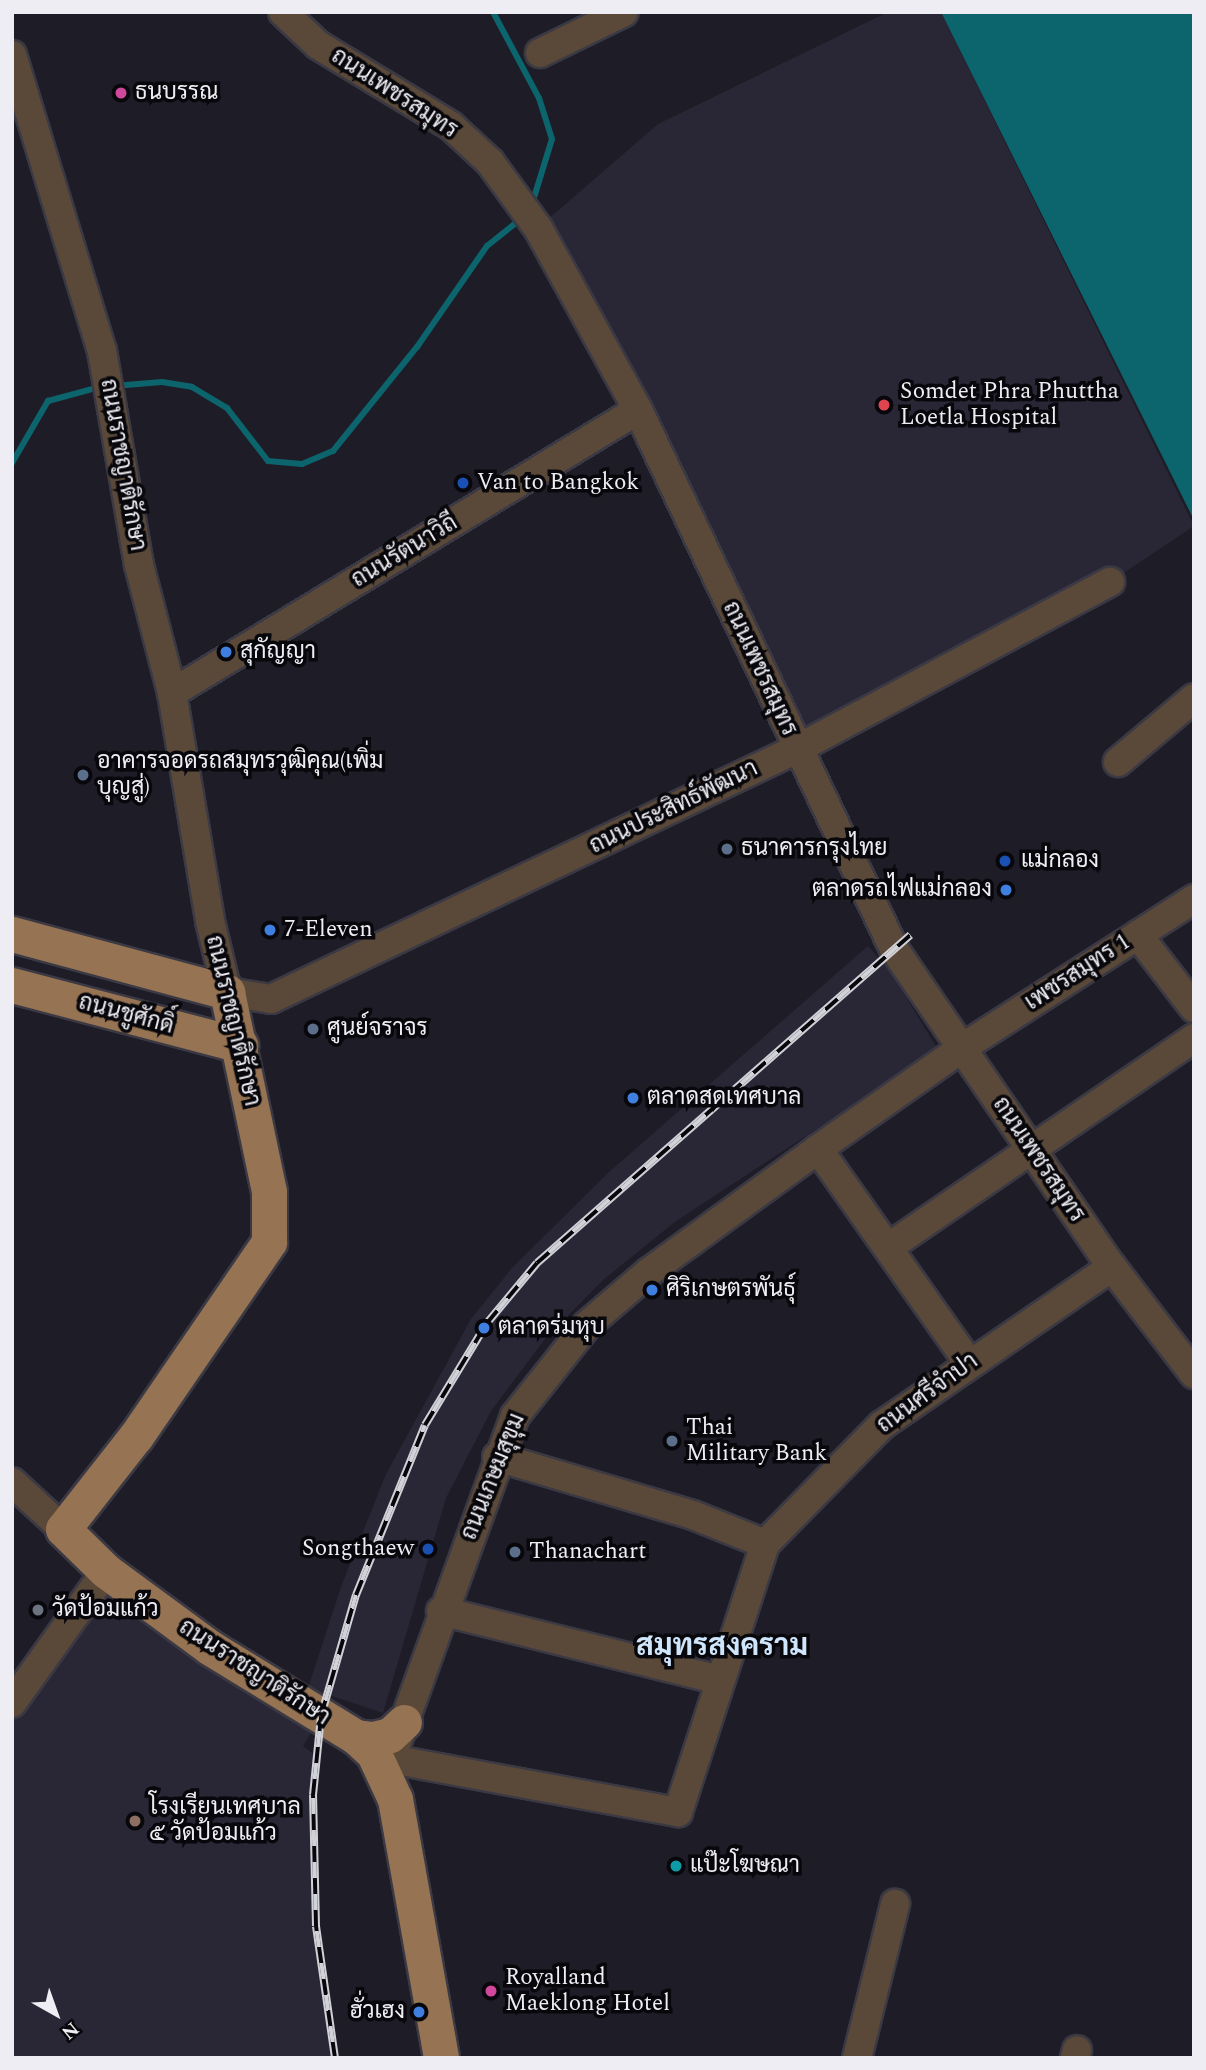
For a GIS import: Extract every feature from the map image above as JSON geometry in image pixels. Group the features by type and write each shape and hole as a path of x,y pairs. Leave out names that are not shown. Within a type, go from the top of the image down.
{"main road":[{"path":"12,934 227,992"},
{"name":"ถนนชูศักดิ์","path":"16,986 240,1045"},
{"name":"ถนนราชญาติรักษา","path":"227,992 269,1192 269,1242 144,1425 63,1529 106,1571 209,1647 356,1737 389,1769"},
{"path":"356,1737 390,1735 404,1722"},
{"path":"389,1769 441,2058"}],"street":[{"name":"ถนนเพชรสมุทร","path":"283,12 318,45 451,126 489,162 538,228 638,410 894,949 1112,1267 1194,1374"},
{"path":"540,53 624,12"},
{"name":"ถนนราชญาติรักษา","path":"12,55 102,351 139,565 172,693 210,921 227,992"},
{"name":"ถนนรัตนาวิถี","path":"172,693 638,410"},
{"name":"ถนนประสิทธ์พัฒนา","path":"227,992 271,999 797,749 1110,582"},
{"path":"1118,762 1194,698"},
{"name":"เพชรสมุทร 1","path":"962,1048 1194,899"},
{"path":"1138,935 1194,1008"},
{"path":"888,1247 1031,1152 1194,1038"},
{"name":"ถนนเกษมสุขุม","path":"389,1769 441,1611 515,1416 587,1325 649,1272 962,1048"},
{"path":"818,1149 969,1363"},
{"name":"ถนนศรีจำปา","path":"389,1769 678,1812 765,1544 882,1425 1112,1267"},
{"path":"498,1457 669,1507 765,1544"},
{"path":"12,1482 63,1529"},
{"path":"12,1703 106,1571"},
{"path":"441,1611 720,1680"},
{"path":"857,2058 895,1904"}],"shaded area":[{"name":"Somdet Phra Phuttha Loetla Hospital","path":"888,12 941,12 1194,526 1110,582 797,749 538,228 658,124"},
{"path":"868,946 891,972 938,1050 676,1221 603,1280 545,1339 491,1411 446,1498 383,1713 308,1688 341,1587 386,1474 471,1319 512,1268 608,1173"},
{"name":"โรงเรียนเทศบาล ๕ วัดป้อมแก้ว","path":"106,1571 321,1716 303,1746 317,1757 316,1926 335,2058 12,2058 12,1703"}],"water":[{"path":"941,12 1194,12 1194,520"}],"waterway":[{"path":"493,12 539,98 552,139 532,204"},
{"path":"114,386 162,382 192,387 227,408 268,461 302,464 333,451 417,347 487,246 522,218"},
{"path":"12,463 48,401 100,387"}],"railway":[{"path":"335,2058 316,1926 313,1795 321,1716 356,1595 425,1425 487,1323 537,1263 911,935"}],"place":[{"name":"ธนบรรณ","path":"121,93"},
{"name":"Somdet Phra Phuttha Loetla Hospital","path":"884,405"},
{"name":"Van to Bangkok","path":"463,483"},
{"name":"สุกัญญา","path":"226,652"},
{"name":"อาคารจอดรถสมุทรวุฒิคุณ(เพิ่ม บุญสู่)","path":"83,775"},
{"name":"ธนาคารกรุงไทย","path":"727,849"},
{"name":"แม่กลอง","path":"1005,861"},
{"name":"ตลาดรถไฟแม่กลอง","path":"1006,890"},
{"name":"7-Eleven","path":"270,930"},
{"name":"ศูนย์จราจร","path":"313,1029"},
{"name":"ตลาดสดเทศบาล","path":"633,1098"},
{"name":"ศิริเกษตรพันธุ์","path":"652,1290"},
{"name":"ตลาดร่มหุบ","path":"484,1328"},
{"name":"Thai Military Bank","path":"672,1441"},
{"name":"Songthaew","path":"428,1549"},
{"name":"Thanachart","path":"515,1552"},
{"name":"วัดป้อมแก้ว","path":"38,1610"},
{"name":"โรงเรียนเทศบาล ๕ วัดป้อมแก้ว","path":"135,1821"},
{"name":"แป๊ะโฆษณา","path":"676,1866"},
{"name":"Royalland Maeklong Hotel","path":"491,1991"},
{"name":"ฮั่วเฮง","path":"419,2012"}],"district":[{"name":"สมุทรสงคราม","path":"722,1646"}]}
